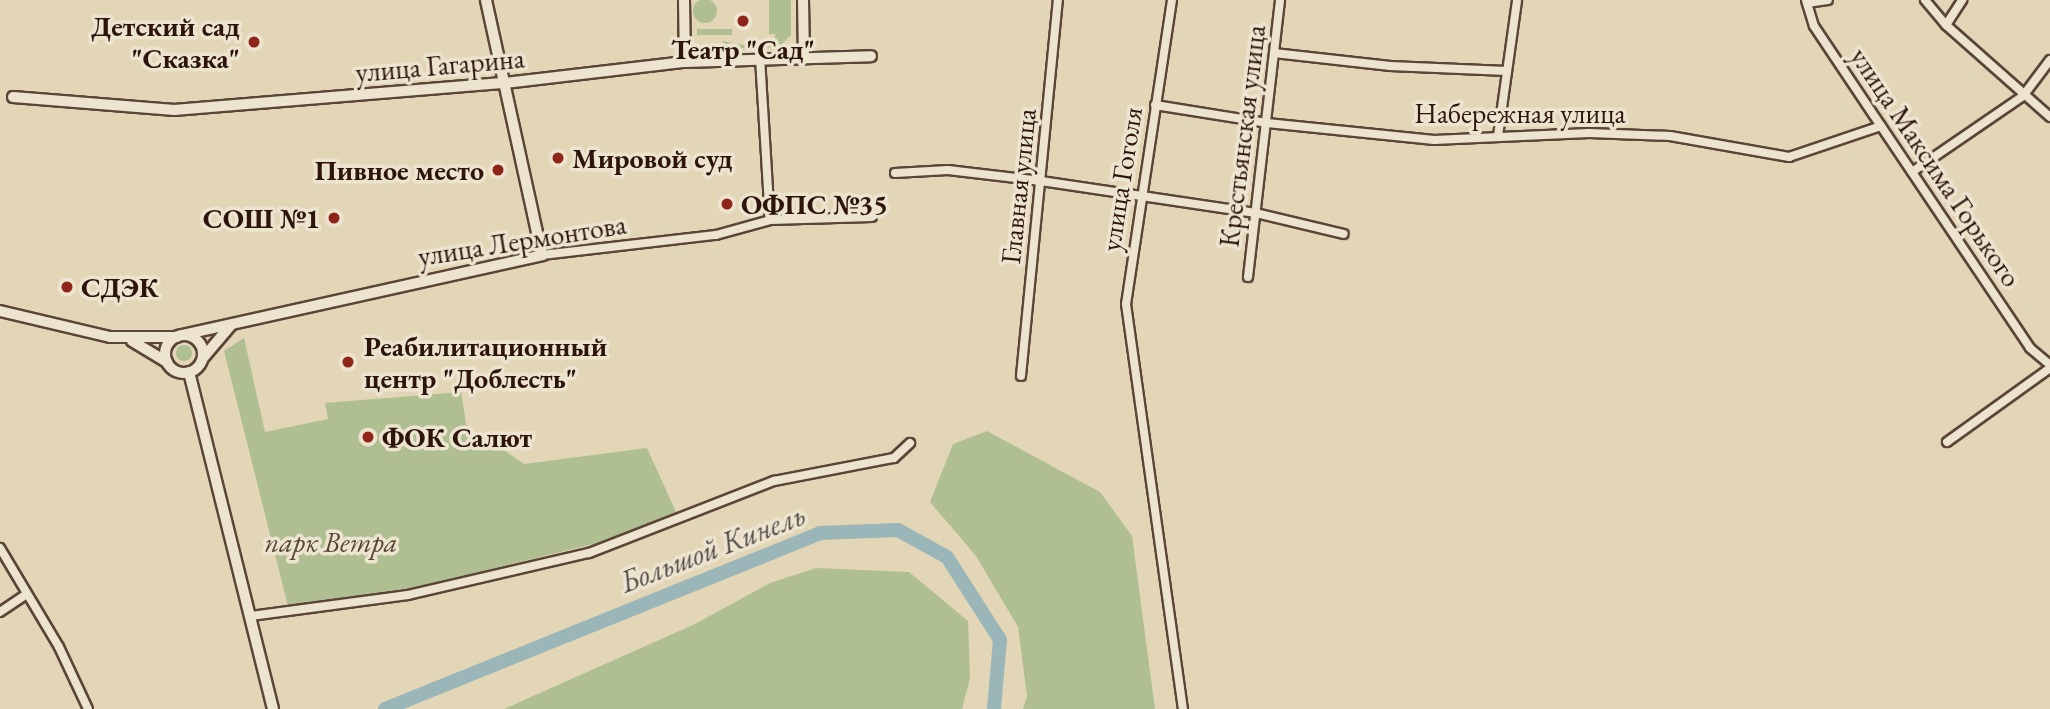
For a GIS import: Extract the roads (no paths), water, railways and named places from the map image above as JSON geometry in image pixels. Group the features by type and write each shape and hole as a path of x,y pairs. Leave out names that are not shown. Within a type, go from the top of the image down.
{"main road":[{"path":"486,0 542,255"},
{"name":"улица Лермонтова","path":"180,336 542,255"},
{"path":"202,359 199,342 180,336 168,345 167,362 176,371 189,372 202,359 233,323"},
{"path":"189,372 273,709"}],"street":[{"path":"684,0 685,62"},
{"path":"803,0 804,57"},
{"name":"Главная улица","path":"1021,376 1058,0"},
{"name":"улица Гоголя","path":"1172,0 1139,195 1126,304 1183,709"},
{"name":"Крестьянская улица","path":"1248,277 1280,0"},
{"path":"1498,136 1517,0"},
{"name":"улица Максима Горького","path":"1828,0 1806,1 1814,26 2030,348 2050,366"},
{"path":"1925,0 1946,25 2023,96 2050,117"},
{"path":"1946,25 1962,0"},
{"path":"1274,53 1390,66 1507,71"},
{"name":"улица Гагарина","path":"13,97 174,110 505,83 685,62 871,56"},
{"path":"760,58 770,219"},
{"path":"1912,172 2023,96 2050,60"},
{"name":"Набережная улица","path":"1155,105 1267,123 1434,140 1498,136 1670,136 1789,157 1881,126"},
{"path":"895,173 947,170 1041,181 1256,213 1344,234"},
{"name":"улица Лермонтова","path":"542,255 716,235 770,219 872,217"},
{"name":"улица Лермонтова","path":"0,312 125,339 180,336"},
{"path":"125,339 145,345 167,362"},
{"path":"1947,442 2050,366"},
{"path":"251,616 408,594 589,552 774,481 894,458 910,443"},
{"path":"0,548 88,709"},
{"path":"0,612 27,594"}],"waterway":[{"name":"Большой Кинель","path":"385,709 820,533 898,530 947,557 1000,640 994,709"}],"place":[{"name":"Театр \"Сад\"","path":"743,21"},
{"name":"Детский сад \"Сказка\"","path":"254,42"},
{"name":"Мировой суд","path":"558,158"},
{"name":"Пивное место","path":"498,170"},
{"name":"ОФПС №35","path":"727,204"},
{"name":"СОШ №1","path":"334,218"},
{"name":"СДЭК","path":"67,287"},
{"name":"Реабилитационный центр \"Доблесть\"","path":"348,362"},
{"name":"ФОК Салют","path":"368,437"}],"park label":[{"name":"парк Ветра","path":"331,542"}]}
